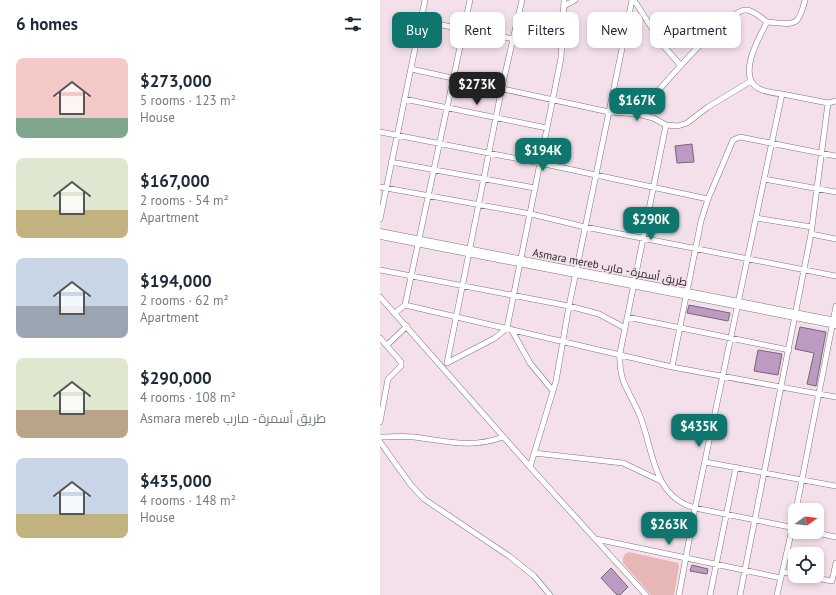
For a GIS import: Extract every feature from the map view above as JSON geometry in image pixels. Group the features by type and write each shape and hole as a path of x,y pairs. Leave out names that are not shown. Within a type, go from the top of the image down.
{"highway":[{"name":"Asmara mereb طريق أسمرة - مارب","path":"380,234 834,323"}],"street":[{"path":"423,12 425,0"},
{"path":"467,12 470,0"},
{"path":"520,12 522,0"},
{"path":"553,391 530,363 509,329 513,296 531,214 561,58 564,0"},
{"path":"564,6 575,0"},
{"path":"633,0 662,44 681,66"},
{"path":"530,467 553,391 585,227 633,0"},
{"path":"638,114 717,28 740,11 751,11 767,22 790,24 798,21 806,0"},
{"path":"767,22 753,51 749,72 751,81 757,88 828,103 836,101"},
{"path":"445,370 457,317 502,88 513,43"},
{"path":"380,219 396,135 415,48"},
{"path":"395,313 405,305 412,276 438,143 459,48"},
{"path":"411,69 609,112 638,114 666,125 678,126 687,123 708,107 751,81"},
{"path":"679,595 695,508 782,94"},
{"path":"404,99 446,109 547,128"},
{"path":"740,595 812,234 828,103"},
{"path":"666,125 620,353 620,377 640,416 652,459 661,481 671,495 682,504 695,508 788,527"},
{"path":"380,132 540,163 708,199"},
{"path":"672,367 685,293 708,199 736,138 772,143 836,156"},
{"path":"391,162 536,188"},
{"path":"764,179 836,192"},
{"path":"380,187 531,214 585,227 836,276"},
{"path":"756,218 812,227"},
{"path":"812,234 836,239"},
{"path":"380,270 569,306 599,314 625,328"},
{"path":"380,297 503,437 646,595"},
{"path":"405,305 620,353 672,367 836,397"},
{"path":"797,503 834,323 836,306"},
{"path":"627,318 789,350"},
{"path":"387,345 407,326"},
{"path":"447,363 509,329"},
{"path":"380,338 401,362 400,366 388,379 380,422"},
{"path":"380,437 413,437 478,444 503,437"},
{"path":"380,442 411,485 424,499 509,556 534,576 550,595"},
{"path":"534,453 623,463 661,481"},
{"path":"705,462 836,486"},
{"path":"710,595 736,467"},
{"path":"824,534 836,537"},
{"path":"596,539 780,578"},
{"path":"777,595 780,578 791,539"},
{"path":"824,580 832,581 836,563"},
{"path":"782,572 788,573"}],"shaded area":[{"path":"629,552 678,563 679,566 674,595 651,595 623,563 625,554"}],"building":[{"path":"692,144 694,162 677,163 675,146"},
{"path":"689,305 730,313 728,321 687,313"},
{"path":"800,327 826,332 816,386 807,384 814,353 795,349"},
{"path":"758,350 782,354 778,375 754,371"},
{"path":"692,565 708,569 707,574 690,571"},
{"path":"611,568 628,587 620,595 617,595 601,578"}]}
